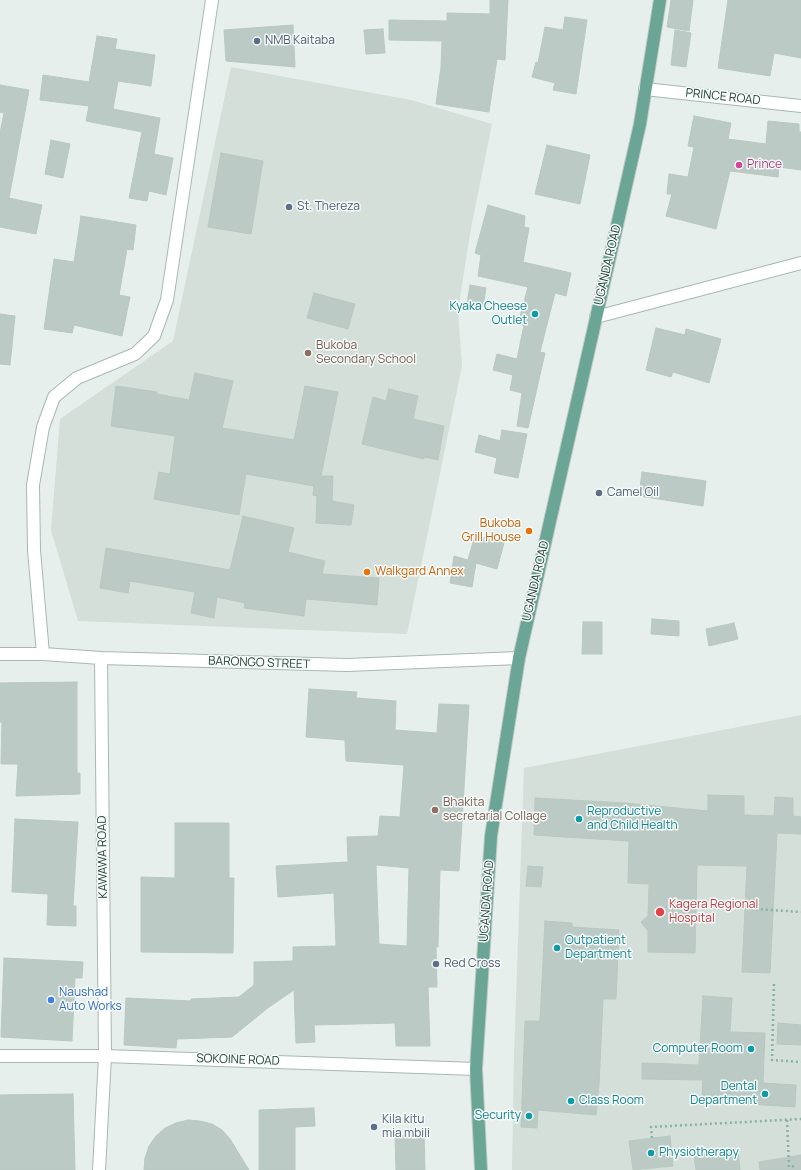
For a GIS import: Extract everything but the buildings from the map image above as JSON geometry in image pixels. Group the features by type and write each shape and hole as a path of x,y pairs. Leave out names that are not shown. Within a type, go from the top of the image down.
{"main road":[{"name":"UGANDA ROAD","path":"481,1170 476,1069 491,836 519,658 640,124 660,0"}],"street":[{"path":"43,654 34,550 33,484 43,427 54,397 77,378 134,354 154,336 167,300 212,0"},
{"name":"PRINCE ROAD","path":"646,89 801,106"},
{"path":"596,317 801,263"},
{"name":"BARONGO STREET","path":"0,654 43,654 101,658 347,665 519,658"},
{"name":"KAWAWA ROAD","path":"100,1170 105,1056 101,658"},
{"name":"SOKOINE ROAD","path":"0,1056 105,1056 476,1069"}],"path":[{"path":"696,905 801,912"},
{"path":"774,984 772,1060 801,1062"},
{"path":"652,1138 651,1128 801,1119"},
{"path":"787,1120 789,1166 796,1166"}],"shaded area":[{"name":"Bukoba Secondary School","path":"231,67 411,100 492,124 471,228 458,310 462,366 407,634 78,621 51,530 60,419 173,341"},
{"name":"Kagera Regional Hospital","path":"801,715 801,1170 512,1170 514,1056 524,768"}],"place":[{"name":"NMB Kaitaba","path":"257,41"},
{"name":"Prince","path":"739,165"},
{"name":"St. Thereza","path":"289,207"},
{"name":"Kyaka Cheese Outlet","path":"535,314"},
{"name":"Bukoba Secondary School","path":"308,353"},
{"name":"Camel Oil","path":"599,493"},
{"name":"Bukoba Grill House","path":"529,531"},
{"name":"Walkgard Annex","path":"367,572"},
{"name":"Bhakita secretarial Collage","path":"435,810"},
{"name":"Reproductive and Child Health","path":"579,819"},
{"name":"Kagera Regional Hospital","path":"660,912"},
{"name":"Outpatient Department","path":"557,948"},
{"name":"Red Cross","path":"436,964"},
{"name":"Naushad Auto Works","path":"51,1000"},
{"name":"Computer Room","path":"751,1049"},
{"name":"Dental Department","path":"765,1094"},
{"name":"Class Room","path":"571,1101"},
{"name":"Security","path":"529,1116"},
{"name":"Kila kitu mia mbili","path":"374,1127"},
{"name":"Physiotherapy","path":"651,1153"}]}
